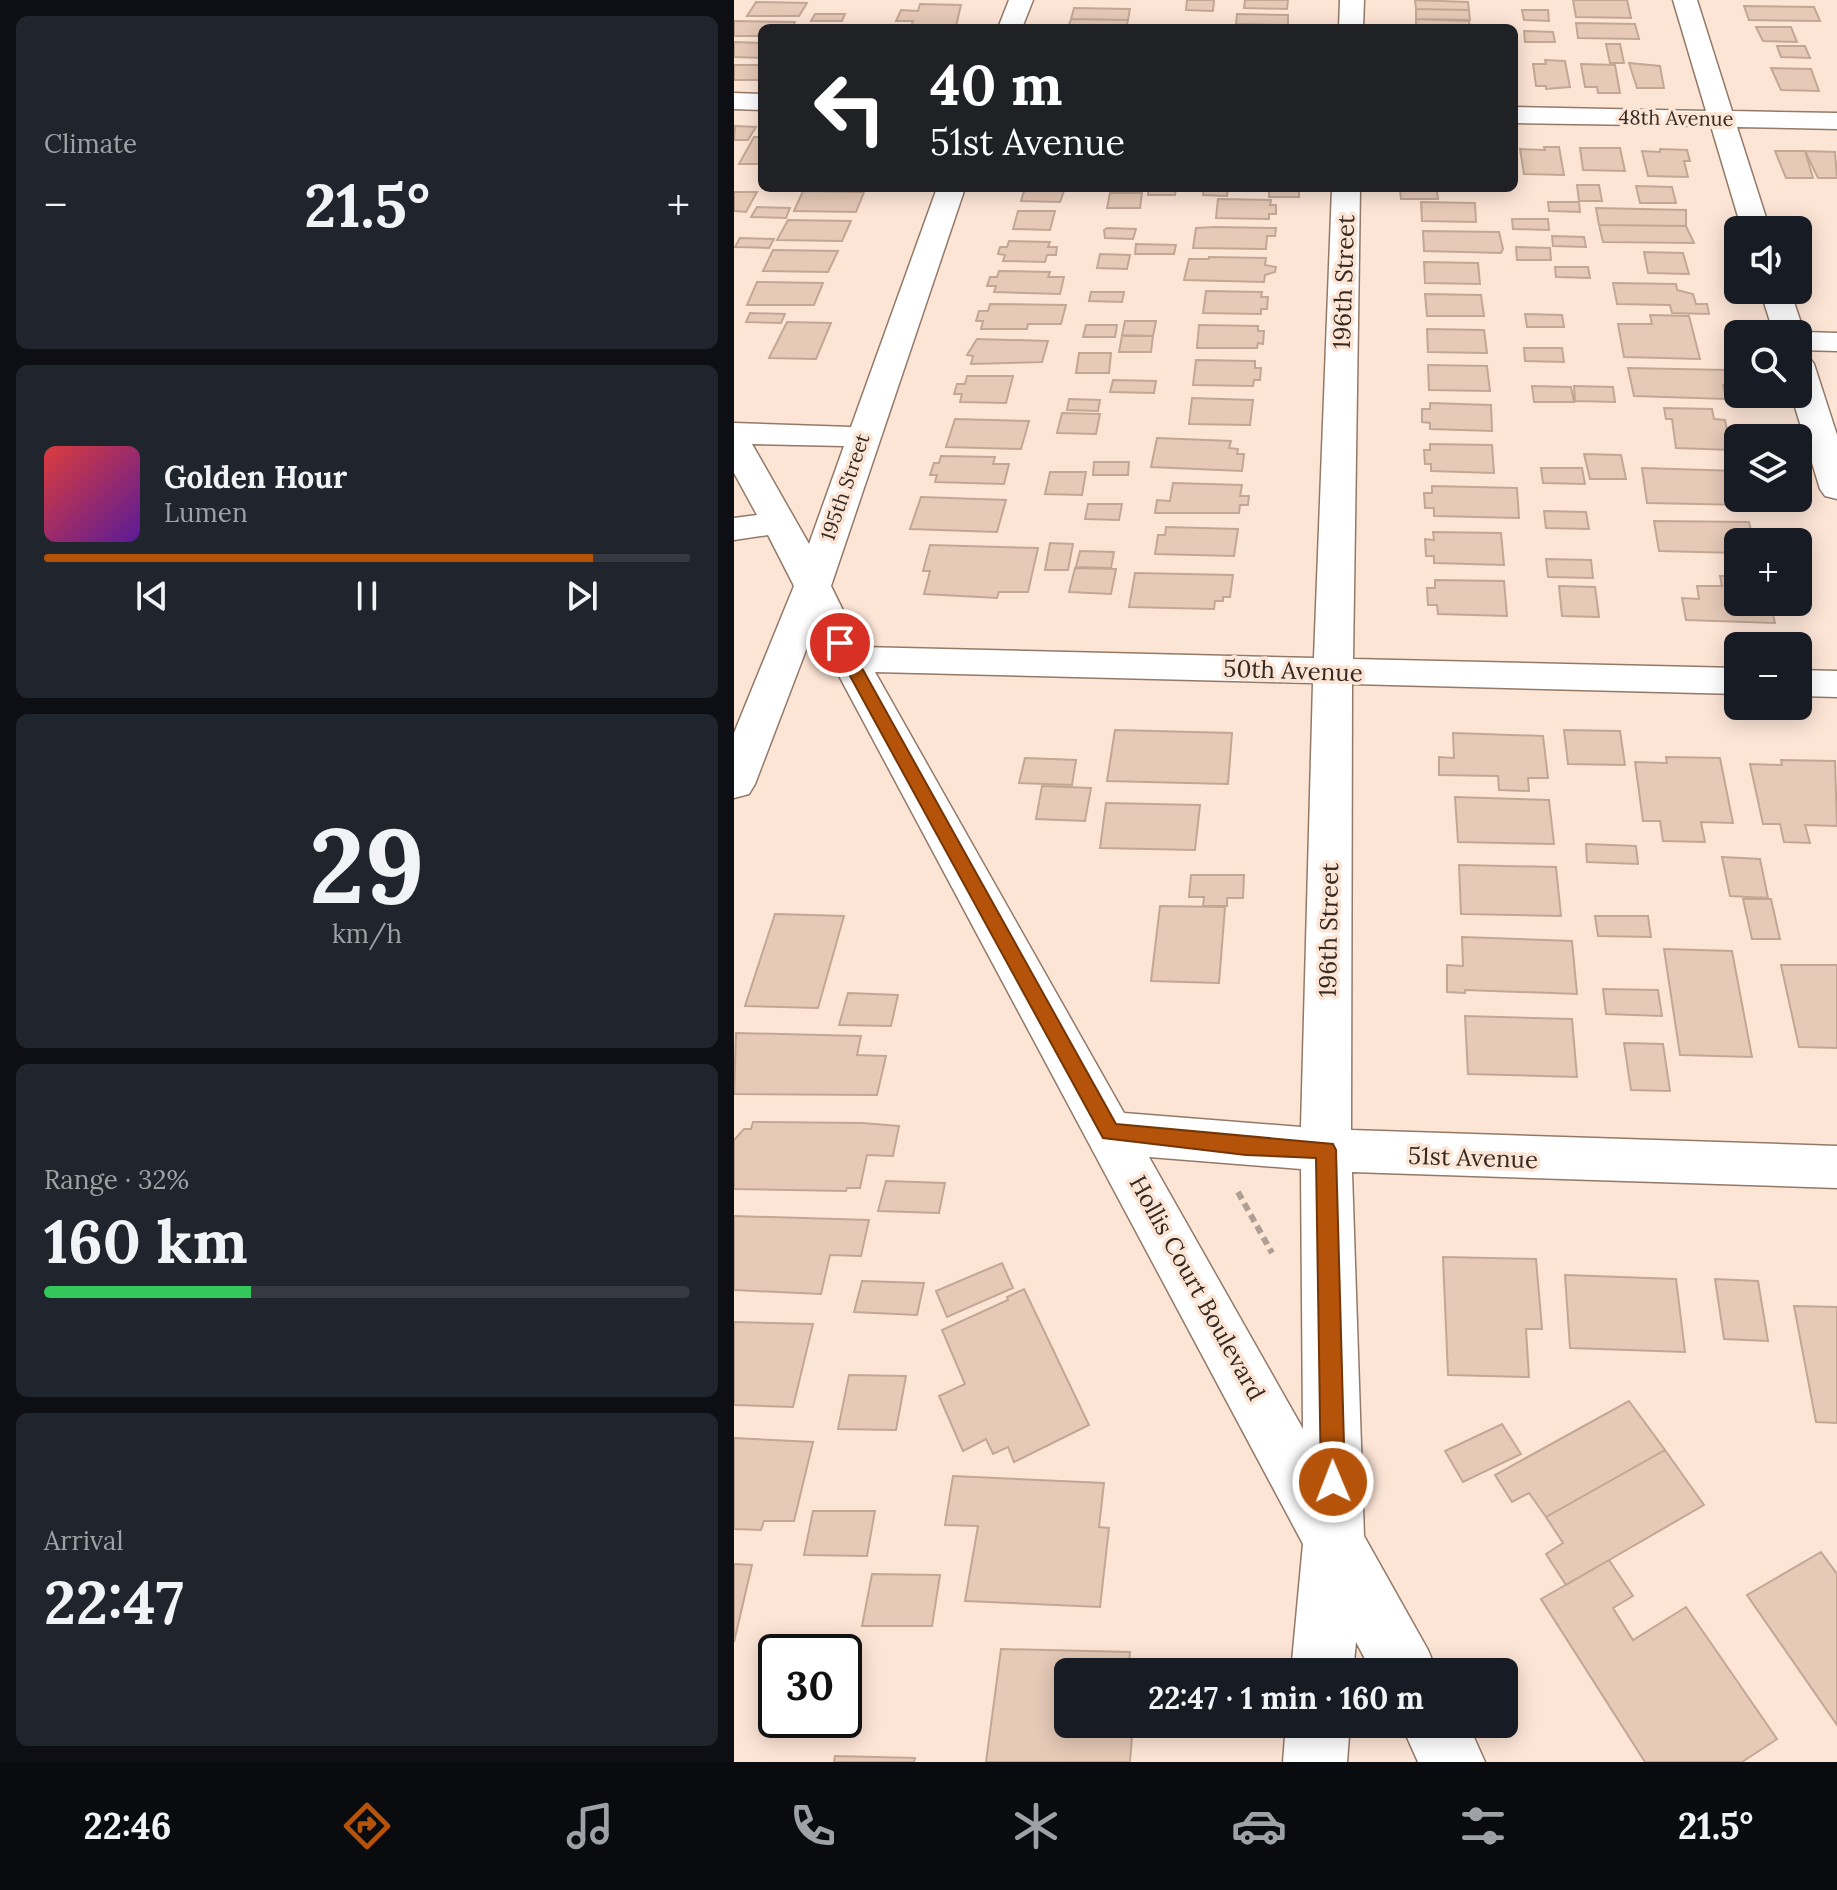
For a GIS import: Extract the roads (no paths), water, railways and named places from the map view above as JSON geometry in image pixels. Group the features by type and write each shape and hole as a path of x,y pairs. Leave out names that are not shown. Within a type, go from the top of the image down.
{"street":[{"path":"1012,24 1021,0"},
{"path":"1351,24 1352,0"},
{"path":"1685,0 1752,216"},
{"path":"734,101 758,102"},
{"name":"48th Avenue","path":"1518,115 1837,121"},
{"name":"195th Street","path":"734,784 813,585 950,192"},
{"name":"196th Street","path":"1323,1658 1334,1537 1326,1150 1333,672 1346,192"},
{"path":"1812,341 1837,342"},
{"path":"1812,408 1837,489"},
{"path":"734,433 862,437"},
{"name":"Hollis Court Boulevard","path":"734,442 813,585 848,659 1399,1658"},
{"path":"734,529 779,523"},
{"name":"50th Avenue","path":"848,659 1724,681"},
{"path":"1812,683 1837,684"},
{"name":"51st Avenue","path":"1110,1132 1246,1146 1418,1157 1837,1167"},
{"path":"1315,1762 1317,1738"},
{"path":"1440,1738 1453,1762"}]}
